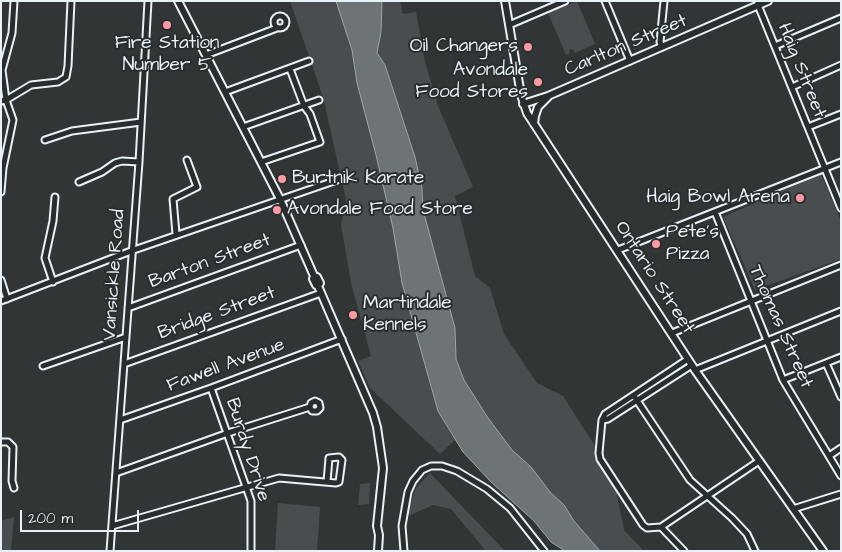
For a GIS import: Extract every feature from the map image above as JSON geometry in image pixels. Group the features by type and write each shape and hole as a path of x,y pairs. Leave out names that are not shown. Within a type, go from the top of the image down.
{"main road":[{"path":"178,1 280,199 314,276 313,279 316,286 318,286 342,339 375,420 383,468 377,526 379,535 378,551"},
{"name":"Ontario Street","path":"505,1 523,104 534,126 618,250 694,368 824,551"},
{"name":"Carlton Street","path":"523,104 548,96 758,3 768,1"},
{"path":"534,126 538,107 548,96"}],"street":[{"path":"1,192 6,151 13,120 4,101 2,70 12,33 14,1"},
{"path":"4,101 31,85 58,82 66,77 71,1"},
{"name":"Vansickle Road","path":"110,551 139,162 148,1"},
{"path":"509,25 565,1"},
{"path":"605,1 630,61"},
{"path":"662,47 660,42 664,1"},
{"name":"Haig Street","path":"758,3 841,208"},
{"path":"775,46 841,18"},
{"path":"206,54 277,28"},
{"path":"225,92 310,61"},
{"path":"792,87 841,65"},
{"path":"261,162 320,142 290,69"},
{"path":"243,127 320,100"},
{"path":"808,127 841,114"},
{"path":"45,140 72,131 141,122"},
{"path":"176,234 173,199 194,190 196,187 187,160"},
{"path":"79,182 102,172 115,163 122,161 139,162"},
{"path":"618,250 841,162"},
{"path":"1,280 4,300 131,250 340,179"},
{"path":"53,282 45,258 53,220 55,197"},
{"name":"Thomas Street","path":"715,212 783,380 841,476"},
{"name":"Barton Street","path":"128,308 301,245"},
{"path":"672,333 841,265"},
{"name":"Bridge Street","path":"124,364 321,293"},
{"path":"635,398 694,368 841,311"},
{"path":"43,366 126,337"},
{"name":"Fawell Avenue","path":"120,420 342,339"},
{"path":"783,380 841,357"},
{"path":"688,359 608,419 602,420 600,459 643,525 647,528 661,527 759,461"},
{"path":"826,363 841,397"},
{"name":"Burdy Drive","path":"211,388 251,501 251,551"},
{"path":"635,398 685,473 747,534 755,551"},
{"path":"116,473 228,433 310,407"},
{"path":"1,442 8,442 13,447 12,481 14,488"},
{"path":"829,456 841,448"},
{"path":"112,526 279,478 327,482 339,482 342,460 340,457 329,458 327,482"},
{"path":"404,551 402,526 408,492 413,481 422,470 431,466 442,466 457,471 487,489 510,508 544,551"},
{"path":"794,509 841,494"},
{"path":"661,527 684,551"}],"shaded area":[{"path":"290,1 336,1 352,50 357,83 393,228 402,283 438,411 455,440 440,454 370,388 358,361 371,356 351,283 341,225 346,200 323,97"},
{"path":"336,1 382,1 381,32 377,53 385,65 415,157 422,188 423,210 455,328 456,359 464,380 488,418 512,450 531,467 600,551 565,551 551,542 534,521 491,482 463,452 438,411 402,283 393,228 357,83 352,50"},
{"path":"382,1 400,1 403,14 416,12 425,62 438,106 473,187 455,196 475,276 490,288 504,334 537,383 563,396 613,474 624,530 644,551 600,551 531,467 512,450 488,418 464,380 456,359 455,328 423,210 422,188 415,157 385,65 377,53 381,32"},
{"path":"577,1 595,44 575,53 573,49 569,50 570,54 566,55 548,13"},
{"path":"821,174 841,221 841,259 755,290 723,217"},
{"path":"430,473 505,551 486,551 451,509 433,505 406,517 416,488"},
{"path":"370,483 369,504 358,505 360,484"},
{"path":"278,503 320,507 317,551 275,551"},
{"path":"14,517 11,551 1,551 1,521"}],"place":[{"name":"Fire Station Number 5","path":"167,25"},
{"name":"Oil Changers","path":"528,47"},
{"name":"Avondale Food Stores","path":"538,82"},
{"name":"Burtnik Karate","path":"282,179"},
{"name":"Haig Bowl Arena","path":"800,198"},
{"name":"Avondale Food Store","path":"277,210"},
{"name":"Pete's Pizza","path":"656,244"},
{"name":"Martindale Kennels","path":"353,315"}]}
